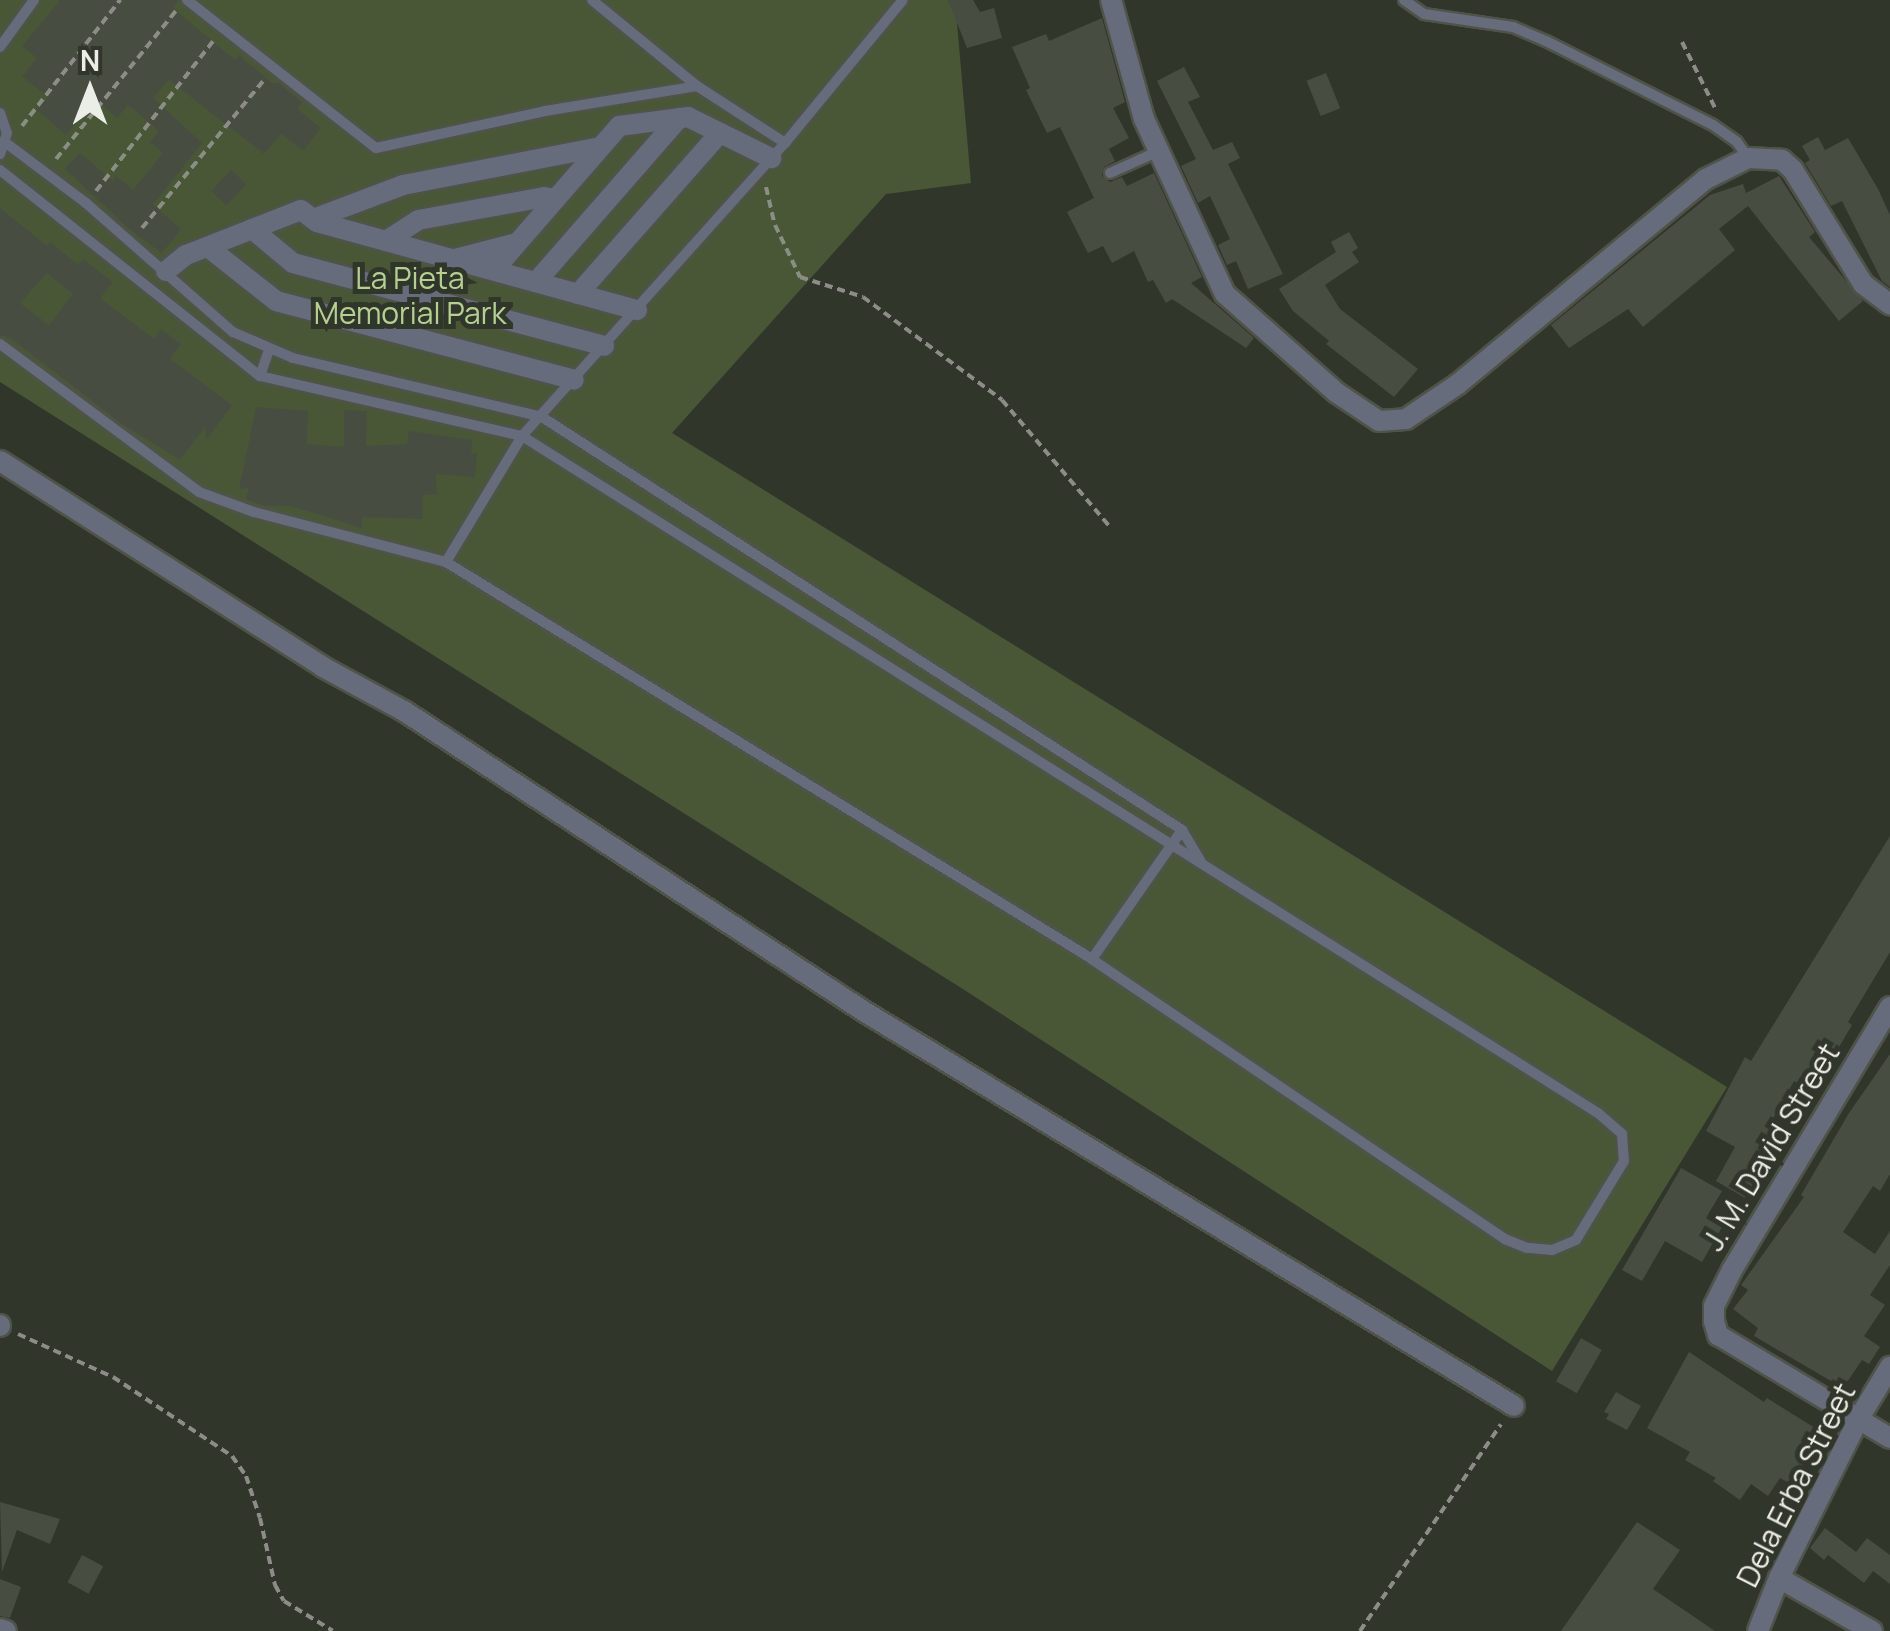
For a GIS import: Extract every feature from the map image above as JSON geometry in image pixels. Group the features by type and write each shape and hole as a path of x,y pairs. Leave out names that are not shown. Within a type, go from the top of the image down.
{"street":[{"path":"1111,0 1144,119 1225,294 1337,393 1380,420 1406,419 1458,384 1706,179 1748,158 1782,160 1794,170 1863,284 1890,304"},
{"path":"494,270 618,126 688,117 772,156"},
{"path":"536,282 679,118"},
{"path":"578,294 720,133"},
{"path":"313,219 403,184 600,147"},
{"path":"386,241 418,220 544,197 555,199"},
{"path":"166,272 186,255 300,210 313,219 386,241 636,310"},
{"path":"252,229 293,263 604,346"},
{"path":"453,259 518,243"},
{"path":"209,248 276,300 574,380"},
{"path":"0,460 323,667 404,711 865,1012 1514,1406"},
{"name":"J. M. David Street","path":"1859,1418 1718,1335 1714,1306 1890,1007"},
{"name":"Dela Erba Street","path":"1758,1631 1779,1578 1859,1418 1890,1367"},
{"path":"1859,1418 1890,1438"},
{"path":"1779,1578 1872,1631"}],"lane":[{"path":"0,47 34,0"},
{"path":"186,0 376,148 545,111 697,86"},
{"path":"592,0 697,86 772,156"},
{"path":"446,562 522,436 772,156 904,0"},
{"path":"1404,0 1424,14 1513,27 1728,134 1748,158"},
{"path":"0,113 5,147 86,203 233,332 269,350 542,417 1182,830 1202,862"},
{"path":"1110,173 1161,150"},
{"path":"0,170 260,376 522,436 1615,1124 1626,1145 1624,1161 1576,1240 1552,1250 1505,1239 1092,959 446,562 254,512 199,492 0,344"},
{"path":"260,376 269,350"},
{"path":"1092,959 1182,830"}],"path":[{"path":"5,147 120,0"},
{"path":"45,173 186,0"},
{"path":"86,203 222,29"},
{"path":"1682,42 1728,134"},
{"path":"130,242 272,69"},
{"path":"772,156 775,225 800,277 863,297 1002,400 1111,528"},
{"path":"0,1326 113,1378 232,1456 246,1476 275,1586 284,1601 333,1631"},
{"path":"1360,1631 1514,1406"}],"green space":[{"name":"La Pieta Memorial Park","path":"0,0 955,0 971,183 886,194 672,433 1727,1087 1552,1371 966,991 0,382"}],"building":[{"path":"60,0 178,0 173,8 235,60 239,55 272,83 279,83 302,103 297,109 321,128 303,151 281,134 264,154 169,80 153,98 202,143 153,205 181,229 162,253 134,233 65,169 80,153 113,181 116,176 133,190 163,153 150,142 159,131 128,105 117,118 96,100 66,135 37,110 48,97 22,76 37,58 22,46"},
{"path":"948,0 973,0 980,12 994,8 1002,38 967,48"},
{"path":"1102,18 1125,102 1113,108 1129,138 1109,149 1115,161 1104,167 1102,176 1110,182 1122,177 1127,186 1154,173 1202,277 1191,283 1254,338 1246,348 1172,299 1166,303 1153,280 1148,282 1134,251 1112,263 1103,246 1088,253 1067,212 1094,198 1060,127 1047,133 1026,90 1030,88 1012,47 1046,34 1049,41"},
{"path":"1184,67 1200,97 1188,102 1213,150 1232,142 1240,158 1228,164 1283,274 1248,289 1236,261 1227,265 1218,245 1230,239 1210,196 1198,203 1181,166 1196,159 1157,81"},
{"path":"1326,73 1340,108 1321,116 1307,81"},
{"path":"1818,137 1825,150 1848,138 1878,189 1890,215 1890,287 1882,281 1842,201 1831,206 1805,163 1810,160 1802,146"},
{"path":"231,170 246,184 227,206 211,191"},
{"path":"1779,176 1815,232 1809,237 1863,301 1839,321 1748,206 1719,229 1735,250 1643,327 1628,309 1569,348 1551,325 1710,195 1743,184 1746,193"},
{"path":"0,208 47,246 50,242 78,265 83,259 113,282 100,298 154,339 161,329 181,344 170,359 232,405 206,440 205,427 180,460 122,424 11,338 0,335","holes":["47,273 73,294 49,325 20,303"]},
{"path":"1349,232 1358,248 1352,252 1359,262 1325,285 1340,309 1418,369 1394,397 1326,344 1329,341 1293,311 1279,289 1336,252 1331,242"},
{"path":"256,407 308,411 307,444 344,447 344,410 367,411 366,446 407,444 409,431 472,440 471,453 477,453 475,477 436,474 437,494 423,495 422,519 362,517 362,528 291,506 265,506 246,499 249,488 239,489"},
{"path":"1890,836 1890,952 1848,1022 1852,1025 1835,1054 1828,1050 1807,1088 1794,1081 1770,1124 1783,1131 1745,1198 1716,1181 1735,1147 1706,1131 1745,1057 1751,1061"},
{"path":"1890,1054 1890,1174 1880,1191 1873,1186 1843,1232 1875,1254 1890,1231 1890,1265 1870,1295 1885,1305 1864,1336 1880,1347 1869,1364 1862,1360 1843,1388 1754,1336 1758,1328 1733,1309 1748,1290 1741,1285 1804,1197 1801,1195 1849,1113"},
{"path":"1681,1168 1722,1191 1706,1218 1722,1227 1702,1262 1665,1241 1642,1281 1622,1270"},
{"path":"1581,1338 1602,1350 1577,1393 1556,1381"},
{"path":"1689,1352 1764,1402 1767,1398 1823,1433 1791,1484 1780,1478 1768,1496 1751,1484 1740,1500 1713,1481 1716,1478 1685,1460 1690,1452 1647,1428"},
{"path":"1616,1392 1641,1406 1627,1430 1606,1419 1609,1414 1604,1412"},
{"path":"0,1502 60,1519 50,1544 17,1530 2,1572"},
{"path":"1637,1522 1680,1550 1653,1589 1715,1631 1561,1631"},
{"path":"1825,1528 1856,1552 1867,1538 1890,1555 1890,1584 1873,1571 1864,1583 1828,1555 1824,1560 1810,1548"},
{"path":"82,1555 103,1566 89,1594 67,1582"},
{"path":"0,1579 21,1587 10,1618 0,1616"}]}
